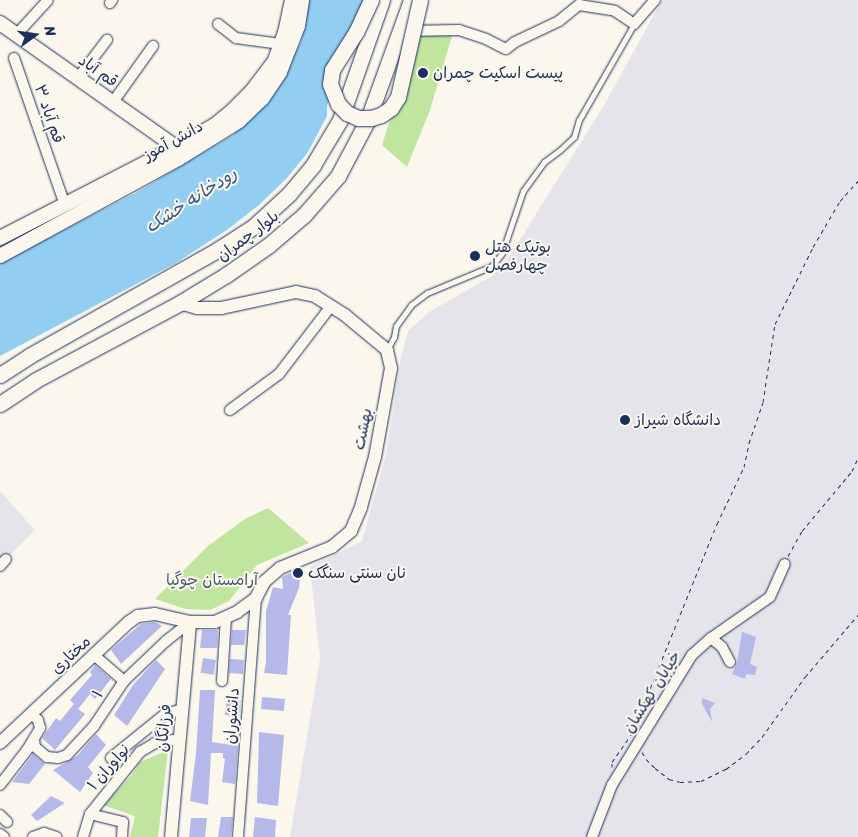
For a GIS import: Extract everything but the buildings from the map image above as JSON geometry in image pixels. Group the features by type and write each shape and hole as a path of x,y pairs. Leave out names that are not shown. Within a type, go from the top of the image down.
{"main road":[{"name":"دانش آموز","path":"0,238 215,125 252,91 275,60 292,0"},
{"name":"دانش آموز","path":"0,256 178,159 239,121 262,100 280,72 298,26 302,0"},
{"path":"371,0 356,32 332,70 330,84 338,104 347,113 358,118 371,118 381,115 392,108 398,97 420,0"},
{"name":"بلوار چمران","path":"0,375 29,356 217,250 253,227 289,194 313,165 340,120 382,0"},
{"name":"بلوار چمران","path":"0,404 36,380 180,302 269,245 304,216 338,176 368,119 402,30 411,0"},
{"name":"قم آباد","path":"0,23 176,147"}],"street":[{"path":"16,35 48,0"},
{"path":"402,30 459,30 486,39 506,49 515,42 559,21 579,5 614,11 634,24 655,0"},
{"path":"218,24 236,38 281,44"},
{"path":"78,78 107,40"},
{"path":"113,102 153,46"},
{"name":"۳ قم آباد","path":"14,58 65,205"},
{"path":"180,302 197,308 222,308 296,292 315,296 331,306 387,350"},
{"path":"230,410 279,374 331,306"},
{"name":"بهشت","path":"173,619 190,622 215,622 237,612 256,598 264,582 280,568 332,547 351,531 361,507 375,457 391,368 387,350"},
{"name":"خیابان کهکشان","path":"592,837 612,785 692,655 711,638 770,597 785,564"},
{"name":"دانشوران","path":"238,837 256,598"},
{"name":"مختاری","path":"0,743 138,616 155,614 173,619"},
{"path":"222,681 226,617"},
{"name":"۱","path":"34,739 35,747 47,757 58,758 67,755 94,726 124,681 166,640 190,622"},
{"name":"فرزانگان","path":"171,837 190,622"},
{"path":"711,638 722,648 730,662"},
{"path":"94,655 124,681"},
{"path":"111,758 164,715 182,709"},
{"path":"0,785 40,728 38,720 31,714"},
{"name":"نواوران ۱","path":"83,837 90,814 140,752 155,743 179,739"},
{"path":"90,814 123,822 122,837"},
{"path":"33,837 44,833 56,837"},
{"path":"0,834 4,837"}],"lane":[{"path":"387,350 394,337 396,326 411,305 427,293 492,266 502,253 523,191 544,162 565,147 574,137 580,120 634,24"}],"path":[{"path":"612,785 612,762 632,733 717,524 744,467 749,443 763,402 774,324 840,201 858,182"},
{"path":"785,564 792,547 802,531 852,471 858,458"},
{"path":"637,744 646,759 655,768 669,778 680,782 701,781 726,770 746,754 762,737 805,677 858,616"}],"shaded area":[{"name":"دانشگاه شیراز","path":"662,0 858,0 858,837 290,837 320,658 310,567 362,541 386,455 401,357 408,331 429,312 492,276 511,254 603,107"},
{"path":"0,491 35,530 0,565"}],"green space":[{"name":"پیست اسکیت چمران","path":"417,35 452,36 430,110 407,167 382,145"},
{"name":"آرامستان چوگیا","path":"268,508 309,543 257,565 229,601 210,610 186,609 155,599 208,546 245,519"},
{"path":"168,750 158,837 130,837 135,816 103,805 131,776 140,762"}],"water":[{"name":"رودخانه خشک","path":"309,0 363,0 327,106 327,116 308,152 287,178 259,205 227,230 174,264 0,356 0,263 137,192 233,135 254,114 283,76 301,42"}],"place":[{"name":"پیست اسکیت چمران","path":"423,73"},
{"name":"بوتیک هتل چهارفصل","path":"475,256"},
{"name":"دانشگاه شیراز","path":"625,420"},
{"name":"نان سنتی سنگک","path":"298,573"}]}
